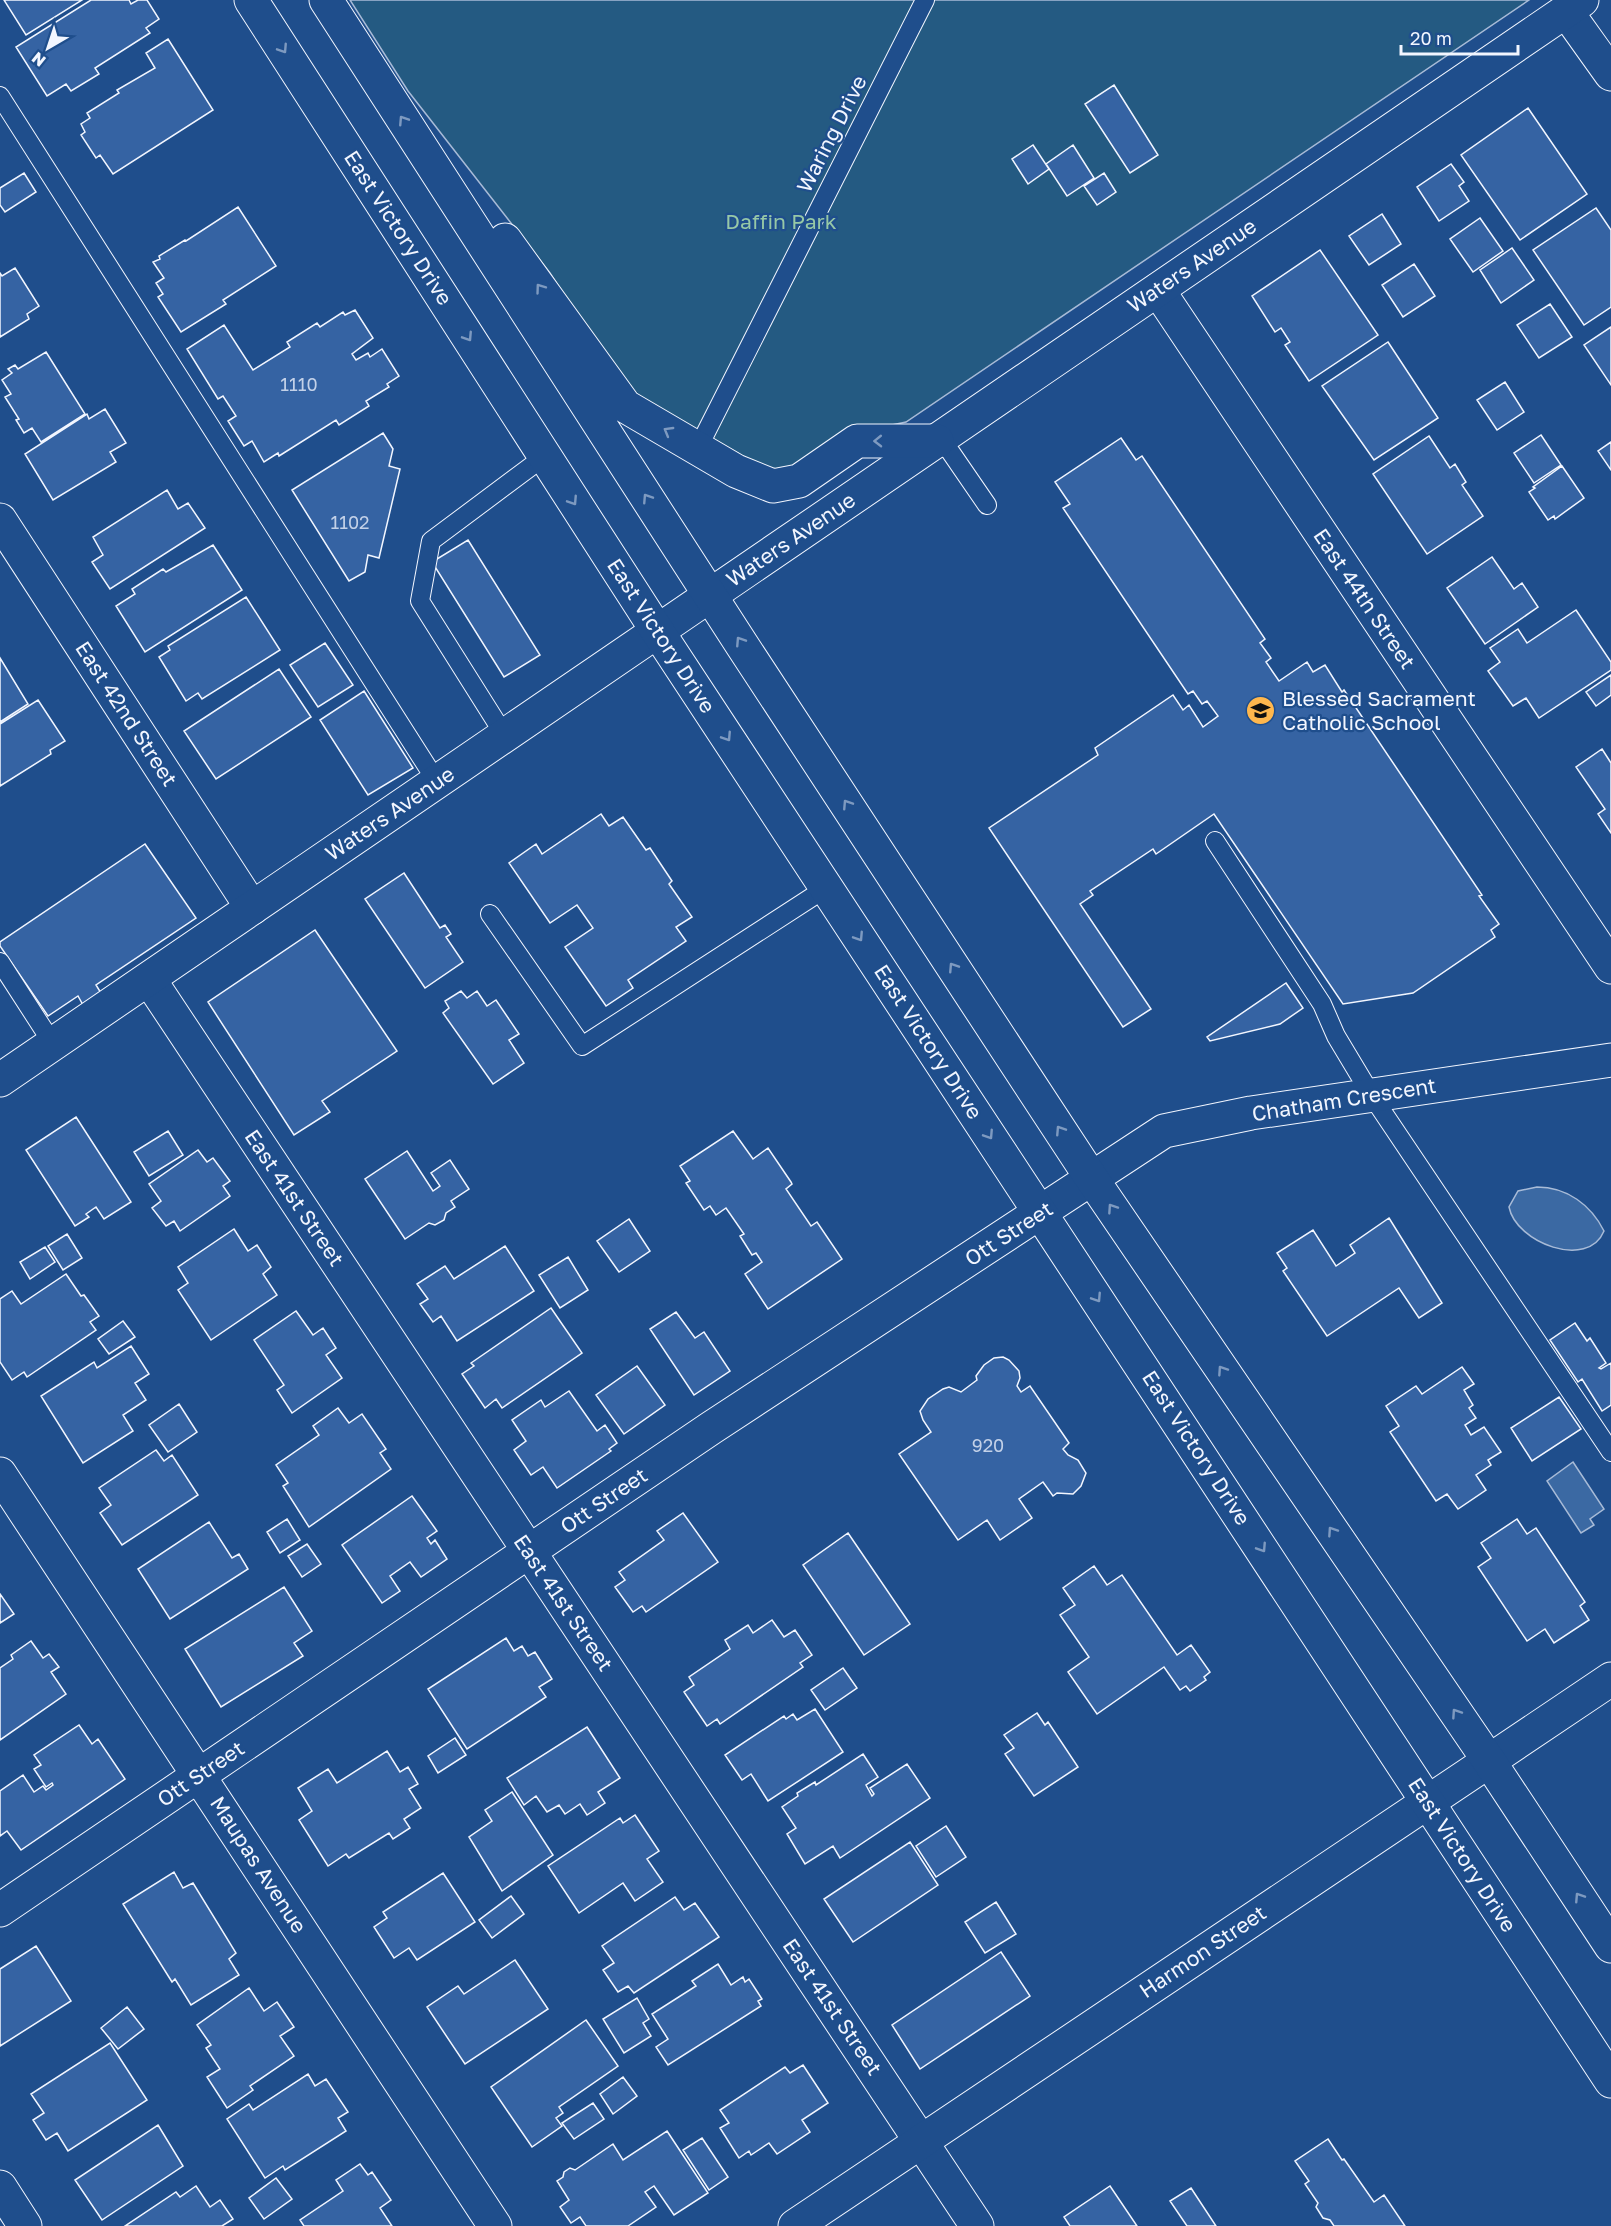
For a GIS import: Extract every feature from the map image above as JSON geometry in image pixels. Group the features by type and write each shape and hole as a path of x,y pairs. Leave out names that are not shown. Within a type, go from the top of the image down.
{"main road":[{"name":"East Victory Drive","path":"251,0 658,632 1611,2081"},
{"path":"326,0 711,596 1092,1179 1489,1761 1611,1946"},
{"path":"1574,5 1611,74"},
{"name":"Waters Avenue","path":"0,1080 1574,5"},
{"path":"429,159 490,220 625,406 736,471 773,486 799,481 856,441 939,439"},
{"name":"East 44th Street","path":"1158,290 1611,967"},
{"name":"East 42nd Street","path":"0,520 252,908"},
{"name":"East 41st Street","path":"149,979 977,2226"},
{"name":"Chatham Crescent","path":"1092,1179 1164,1131 1251,1113 1611,1060"},
{"name":"Ott Street","path":"0,1910 711,1428 1092,1179"},
{"name":"Maupas Avenue","path":"0,1474 495,2226"},
{"name":"Harmon Street","path":"795,2226 1611,1679"},
{"path":"0,2187 26,2226"}],"lane":[{"name":"Waring Drive","path":"698,448 925,0"},
{"path":"0,96 436,782"},
{"path":"939,439 987,505"},
{"path":"505,736 420,601 430,541 545,456"},
{"path":"1215,841 1322,1004 1336,1036 1372,1096 1611,1452"},
{"path":"490,914 582,1046 826,888"},
{"path":"0,962 53,1044"}],"green space":[{"name":"Daffin Park","path":"350,0 1529,0 906,422 845,435 797,470 769,471 632,393 610,367 550,273 408,91"}],"shaded area":[{"path":"1537,1187 1558,1190 1577,1199 1585,1206 1604,1231 1596,1243 1583,1249 1569,1250 1538,1241 1525,1231 1514,1220 1509,1207 1518,1191"},
{"path":"1573,1462 1604,1509 1590,1519 1594,1525 1581,1533 1547,1481"}],"building":[{"path":"4,0 82,0 26,35"},
{"path":"91,0 129,0 131,4 138,0 147,0 159,19 146,28 150,33 95,68 99,74 71,91 66,84 47,96 16,47"},
{"path":"168,39 213,110 113,174 100,155 96,158 81,135 85,132 81,124 90,118 87,113 119,93 117,90 155,68 146,53"},
{"path":"1114,85 1158,155 1130,173 1085,104"},
{"path":"1528,108 1587,194 1520,240 1461,155"},
{"path":"1033,145 1049,169 1028,184 1012,159"},
{"path":"1073,145 1094,178 1067,196 1046,164"},
{"path":"1451,164 1464,182 1459,186 1469,201 1439,221 1417,187"},
{"path":"24,173 36,192 5,212 0,205 0,188"},
{"path":"1104,173 1116,192 1097,205 1084,186"},
{"path":"238,207 276,266 223,300 226,304 181,332 158,297 163,294 156,283 164,278 153,262"},
{"path":"1596,208 1611,230 1611,307 1584,325 1533,250"},
{"path":"1382,214 1401,244 1369,265 1349,236"},
{"path":"1480,218 1503,251 1473,272 1450,239"},
{"path":"1512,248 1534,280 1501,303 1480,270"},
{"path":"1320,250 1378,335 1309,381 1285,345 1290,342 1281,328 1275,332 1252,296"},
{"path":"1414,264 1435,296 1403,317 1382,285"},
{"path":"15,268 39,306 27,314 29,319 0,337 0,273 2,276"},
{"path":"1550,304 1572,337 1539,358 1517,325"},
{"path":"355,310 373,338 352,354 356,360 368,353 370,357 382,349 399,376 387,384 389,387 366,401 369,406 339,425 336,420 279,456 278,453 264,462 252,441 244,446 228,421 236,416 223,396 218,399 187,349 224,325 253,370 290,347 287,342 317,323 320,327 343,312 345,315"},
{"path":"1611,327 1611,385 1584,345"},
{"path":"1388,342 1438,418 1374,460 1322,386"},
{"path":"46,352 85,414 41,442 32,428 24,433 16,420 19,419 5,397 11,394 2,380 12,373 8,369 15,365 18,369"},
{"path":"1505,382 1524,412 1497,430 1477,400"},
{"path":"105,409 126,443 110,452 116,462 53,500 25,454 87,414 89,419"},
{"path":"383,433 393,449 389,466 400,469 379,558 368,555 365,572 349,581 292,490"},
{"path":"1541,435 1561,465 1534,483 1514,453"},
{"path":"1429,436 1450,468 1455,464 1466,482 1462,485 1483,516 1427,554 1373,474"},
{"path":"1121,438 1136,460 1142,456 1265,639 1260,643 1271,658 1266,662 1279,681 1307,662 1313,672 1325,665 1482,895 1479,896 1499,924 1491,930 1495,937 1413,993 1343,1004 1214,814 1156,854 1153,849 1090,891 1093,895 1080,904 1151,1009 1123,1027 989,828 1098,755 1095,748 1173,695 1183,710 1189,705 1203,727 1218,716 1207,701 1202,704 1193,691 1188,694 1063,508 1070,504 1055,482"},
{"path":"1611,442 1611,470 1598,451"},
{"path":"1562,466 1584,498 1555,519 1554,516 1548,520 1529,492"},
{"path":"167,490 178,509 188,503 205,528 110,589 92,562 103,555 93,537"},
{"path":"468,540 540,655 504,677 432,562"},
{"path":"213,545 242,590 145,652 116,606 135,594 132,589 163,569 166,572"},
{"path":"1492,557 1514,589 1522,583 1538,607 1485,644 1447,588"},
{"path":"246,597 280,650 202,699 198,693 186,701 159,657 170,650 168,646"},
{"path":"1576,610 1611,662 1611,670 1539,718 1526,698 1513,706 1488,671 1500,662 1490,648 1518,629 1527,643"},
{"path":"325,643 353,685 318,707 290,665"},
{"path":"0,658 28,704 0,722"},
{"path":"279,669 311,717 216,779 184,731"},
{"path":"1611,675 1611,695 1596,706 1586,692"},
{"path":"364,691 413,768 368,795 320,720"},
{"path":"38,700 65,741 50,750 51,754 0,786 0,724"},
{"path":"1602,749 1611,763 1611,833 1598,814 1605,809 1576,767"},
{"path":"601,814 609,826 623,817 646,850 650,848 672,881 669,884 692,917 676,927 686,941 628,980 633,988 606,1006 565,947 593,928 577,905 550,923 509,863 536,844 542,854"},
{"path":"145,844 196,918 96,985 101,993 83,1005 78,996 48,1016 0,946 0,942"},
{"path":"404,873 440,928 445,925 451,934 446,937 463,962 425,988 365,899"},
{"path":"315,930 397,1051 322,1101 330,1112 294,1135 208,1002"},
{"path":"1286,983 1303,1008 1280,1024 1210,1041 1207,1037"},
{"path":"461,991 467,998 477,991 487,1006 496,1000 519,1034 509,1040 524,1063 493,1084 443,1013 449,1008 445,1001"},
{"path":"76,1117 131,1202 104,1219 96,1207 86,1214 89,1217 75,1226 26,1150"},
{"path":"168,1131 183,1155 149,1176 134,1152"},
{"path":"733,1131 753,1159 768,1148 792,1184 786,1189 811,1226 817,1222 842,1259 768,1309 745,1274 762,1262 756,1253 752,1255 740,1236 744,1234 726,1208 716,1215 710,1206 704,1210 686,1183 690,1181 680,1166"},
{"path":"198,1150 207,1162 213,1158 230,1181 223,1186 230,1196 180,1231 174,1221 166,1226 152,1208 161,1201 149,1184"},
{"path":"407,1151 433,1191 440,1186 431,1173 450,1160 469,1189 451,1201 455,1207 446,1213 444,1220 435,1225 429,1223 405,1239 365,1179"},
{"path":"1389,1218 1442,1303 1419,1318 1399,1288 1327,1336 1283,1271 1287,1268 1277,1253 1313,1230 1336,1266 1355,1253 1350,1245"},
{"path":"629,1219 650,1251 619,1272 597,1241"},
{"path":"234,1229 248,1251 257,1245 271,1267 263,1274 277,1295 211,1340 178,1290 188,1283 178,1267"},
{"path":"67,1234 82,1258 63,1270 48,1246"},
{"path":"505,1246 534,1291 457,1341 441,1316 433,1322 420,1304 428,1299 417,1284 445,1266 454,1279"},
{"path":"45,1247 55,1262 30,1279 20,1262"},
{"path":"568,1257 588,1290 560,1308 539,1275"},
{"path":"66,1274 99,1316 90,1322 96,1330 27,1377 24,1372 12,1380 0,1362 0,1299 12,1291 21,1304"},
{"path":"551,1308 582,1353 502,1408 496,1399 485,1408 462,1374 474,1366 471,1363"},
{"path":"296,1311 313,1335 323,1328 336,1348 326,1355 342,1378 292,1413 277,1390 284,1385 254,1340"},
{"path":"676,1312 695,1338 704,1332 730,1371 694,1395 650,1329"},
{"path":"123,1321 135,1337 109,1354 98,1339"},
{"path":"1575,1323 1587,1341 1590,1338 1606,1363 1599,1368 1611,1363 1611,1405 1602,1411 1582,1379 1578,1382 1550,1340"},
{"path":"131,1346 149,1374 135,1383 146,1400 123,1415 133,1431 83,1463 41,1396 94,1362 97,1368"},
{"path":"1003,1357 1019,1371 1020,1378 1017,1386 1021,1392 1030,1386 1069,1443 1063,1449 1068,1455 1078,1460 1086,1473 1081,1486 1073,1494 1057,1493 1053,1496 1043,1482 1019,1499 1032,1518 1000,1540 987,1520 958,1540 899,1454 931,1432 920,1411 928,1399 949,1387 961,1392 977,1380 976,1376 984,1365 994,1358"},
{"path":"637,1366 665,1405 624,1434 596,1395"},
{"path":"1462,1367 1474,1384 1464,1390 1473,1405 1469,1408 1476,1418 1465,1425 1471,1435 1484,1427 1501,1452 1488,1460 1491,1465 1476,1475 1486,1490 1458,1509 1447,1494 1436,1501 1390,1432 1399,1426 1386,1406 1416,1386 1422,1394"},
{"path":"569,1391 597,1431 605,1425 617,1443 609,1449 611,1451 557,1488 543,1467 531,1475 514,1450 526,1441 512,1420 541,1400 545,1407"},
{"path":"1559,1397 1581,1429 1532,1461 1511,1428"},
{"path":"179,1404 197,1432 168,1452 149,1425"},
{"path":"338,1408 349,1423 362,1414 386,1449 380,1453 391,1469 309,1527 283,1486 288,1483 276,1465 319,1435 313,1426"},
{"path":"156,1450 164,1461 172,1455 198,1495 122,1545 100,1513 111,1505 99,1488"},
{"path":"412,1496 437,1531 427,1538 431,1544 435,1540 447,1559 421,1577 410,1562 390,1576 400,1591 382,1603 342,1545"},
{"path":"683,1513 718,1562 646,1612 642,1606 633,1612 615,1587 625,1580 619,1572 664,1540 657,1531"},
{"path":"287,1519 300,1540 280,1553 267,1532"},
{"path":"1517,1519 1527,1534 1536,1528 1585,1602 1580,1606 1589,1620 1554,1643 1545,1629 1527,1641 1478,1567 1491,1558 1481,1543"},
{"path":"209,1522 232,1558 239,1554 248,1569 170,1619 138,1569"},
{"path":"848,1533 910,1624 864,1655 803,1565"},
{"path":"307,1544 321,1564 302,1577 288,1556"},
{"path":"1094,1566 1107,1585 1122,1575 1177,1655 1191,1645 1210,1672 1204,1677 1206,1680 1190,1691 1186,1686 1180,1690 1164,1667 1097,1714 1068,1672 1089,1657 1060,1615 1075,1605 1063,1588"},
{"path":"284,1587 312,1631 294,1643 303,1656 221,1707 185,1649"},
{"path":"0,1594 14,1614 0,1623"},
{"path":"772,1620 784,1637 795,1630 812,1655 800,1663 803,1667 720,1724 717,1719 707,1726 684,1692 694,1685 689,1677 730,1649 725,1640 748,1625 753,1633"},
{"path":"506,1638 514,1651 522,1646 528,1656 535,1652 552,1679 539,1687 546,1697 467,1749 428,1689"},
{"path":"31,1641 43,1658 49,1654 59,1667 51,1672 66,1694 0,1740 0,1668 13,1659 11,1655"},
{"path":"843,1668 857,1688 825,1710 811,1690"},
{"path":"815,1709 843,1752 768,1801 751,1774 742,1780 725,1755 784,1716 786,1719 793,1714 797,1720"},
{"path":"1037,1713 1045,1725 1048,1722 1078,1767 1034,1796 1005,1754 1014,1748 1004,1735"},
{"path":"79,1725 92,1744 98,1739 125,1779 21,1850 7,1831 0,1836 0,1791 23,1775 34,1792 43,1786 46,1790 53,1785 52,1783 46,1787 34,1769 41,1765 34,1755"},
{"path":"587,1727 620,1778 598,1792 605,1803 587,1815 580,1804 565,1814 559,1805 547,1812 536,1796 524,1805 507,1778"},
{"path":"455,1738 466,1755 438,1773 428,1756"},
{"path":"387,1751 400,1772 408,1767 418,1784 409,1789 421,1808 404,1819 410,1828 393,1839 389,1833 349,1858 346,1854 328,1866 299,1820 312,1811 298,1788 328,1769 337,1783"},
{"path":"863,1754 878,1777 866,1785 872,1796 874,1794 870,1788 907,1764 930,1798 840,1858 833,1846 805,1864 787,1834 796,1828 782,1807 798,1796 797,1793 815,1782 816,1785"},
{"path":"512,1792 553,1855 502,1891 469,1837 492,1821 485,1810"},
{"path":"635,1815 659,1851 647,1859 663,1882 635,1901 623,1883 579,1913 548,1866 620,1818 623,1823"},
{"path":"946,1826 966,1857 936,1877 916,1846"},
{"path":"910,1842 938,1885 853,1942 824,1899"},
{"path":"174,1872 183,1888 193,1883 236,1953 229,1959 239,1975 191,2005 175,1979 172,1982 123,1904"},
{"path":"443,1873 475,1922 417,1960 409,1948 394,1958 374,1927 387,1918 383,1912"},
{"path":"511,1896 524,1914 492,1938 479,1920"},
{"path":"675,1897 684,1910 695,1903 719,1937 634,1993 628,1986 618,1992 603,1970 614,1963 602,1946"},
{"path":"996,1902 1016,1934 985,1953 965,1922"},
{"path":"36,1946 71,2001 0,2046 0,1969"},
{"path":"1001,1952 1030,1996 920,2069 892,2025"},
{"path":"515,1960 548,2009 465,2064 427,2007 458,1986 464,1994"},
{"path":"718,1964 731,1985 743,1977 745,1982 749,1979 762,1999 758,2001 761,2006 668,2065 656,2047 668,2039 652,2014 696,1986 692,1981"},
{"path":"249,1988 264,2011 277,2002 294,2027 280,2036 294,2056 250,2086 253,2090 227,2108 207,2077 220,2069 206,2048 211,2045 197,2025"},
{"path":"637,1998 649,2019 643,2023 651,2036 624,2053 603,2019"},
{"path":"127,2007 144,2029 118,2049 101,2028"},
{"path":"586,2020 618,2066 559,2107 563,2113 556,2118 562,2126 532,2147 491,2087"},
{"path":"110,2043 147,2100 68,2151 57,2133 46,2140 33,2120 44,2113 31,2094"},
{"path":"803,2065 828,2103 802,2120 810,2132 777,2154 769,2143 751,2155 749,2151 739,2158 720,2128 729,2123 720,2110 785,2067 790,2073"},
{"path":"308,2074 315,2086 326,2079 348,2112 338,2118 346,2131 285,2170 283,2166 265,2178 227,2119 249,2104 253,2110"},
{"path":"623,2077 637,2096 613,2114 600,2094"},
{"path":"593,2103 604,2119 574,2139 562,2123"},
{"path":"158,2125 183,2166 102,2220 75,2180"},
{"path":"667,2131 708,2193 674,2215 654,2186 645,2192 656,2207 628,2226 586,2226 580,2217 571,2223 560,2207 569,2200 557,2181 563,2177 564,2172 570,2168 575,2170 613,2144 623,2160"},
{"path":"702,2138 728,2177 709,2190 683,2150"},
{"path":"1328,2139 1374,2202 1384,2195 1405,2226 1334,2226 1330,2220 1323,2218 1316,2207 1318,2203 1305,2184 1309,2181 1295,2161"},
{"path":"360,2164 368,2175 372,2172 391,2200 380,2208 392,2226 304,2226 300,2220 343,2191 336,2180"},
{"path":"276,2178 292,2199 264,2219 249,2198"},
{"path":"196,2186 210,2207 220,2200 233,2219 222,2226 125,2226 176,2192 180,2197"},
{"path":"1110,2186 1137,2226 1070,2226 1064,2217"},
{"path":"1191,2188 1216,2226 1187,2226 1170,2201"}],"place":[{"name":"Blessed Sacrament Catholic School","path":"1261,711"}]}
